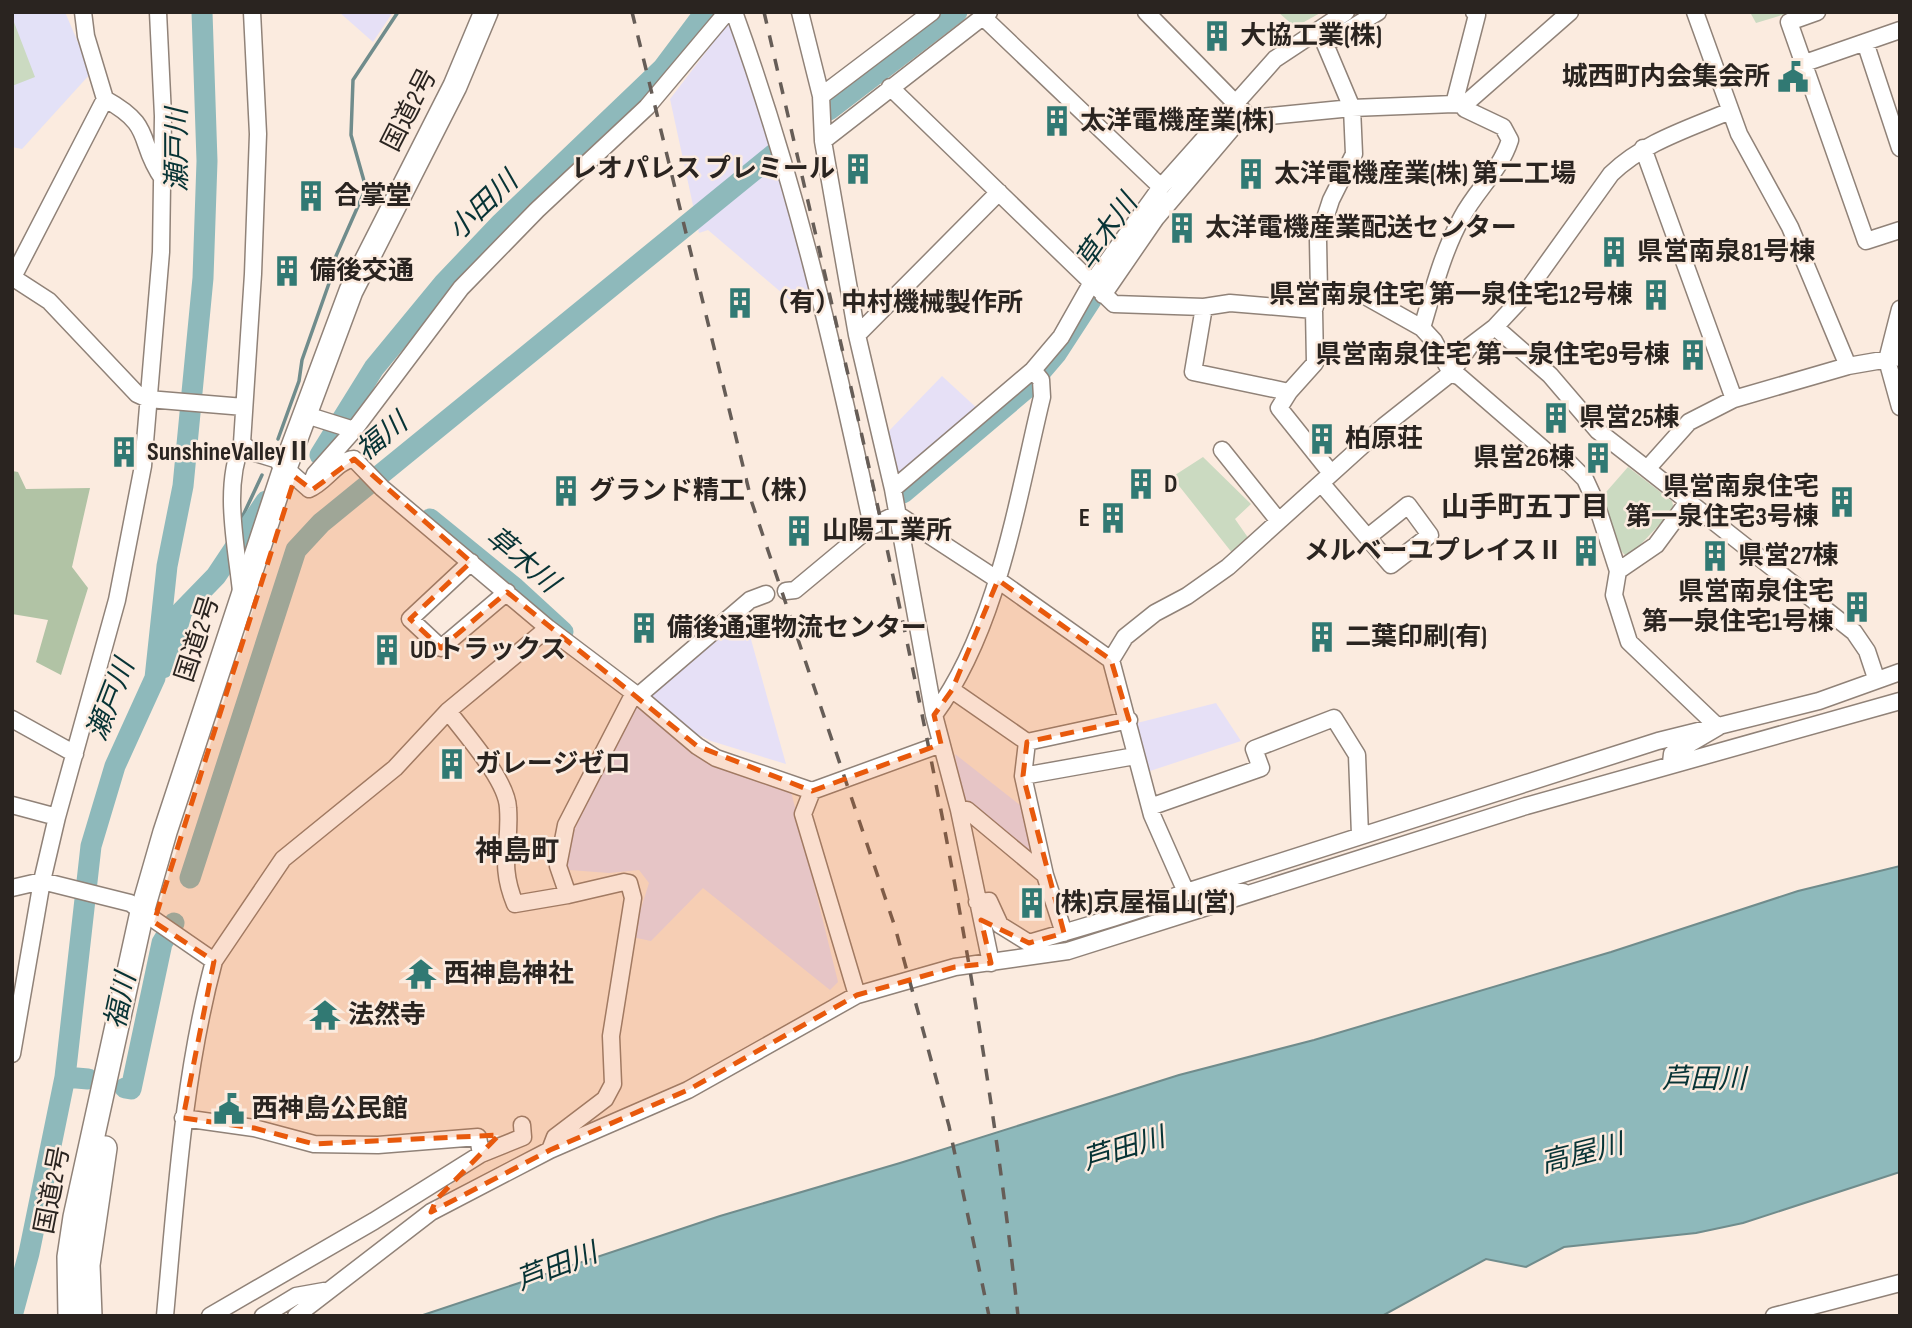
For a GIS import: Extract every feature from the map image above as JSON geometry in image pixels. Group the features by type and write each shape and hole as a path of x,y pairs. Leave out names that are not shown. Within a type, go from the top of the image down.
{"highway":[{"name":"国道2号","path":"317,418 351,291 455,86 485,12"},
{"name":"国道2号","path":"90,1316 88,1265 101,1169 152,920 180,829 317,418 365,296 468,91 500,12"},
{"name":"国道2号","path":"70,1316 69,1257 75,1217 152,920 241,597 297,478"}],"street":[{"path":"83,12 86,36 105,99 13,277 50,300 137,394 150,399 238,407"},
{"path":"12,1054 19,994 46,882 57,817 117,600 143,466 158,309 163,180 158,12"},
{"path":"241,597 232,495 237,454 242,443 238,407 258,134 252,12"},
{"path":"297,478 314,474 461,288 537,211 653,101 727,12"},
{"path":"734,12 768,106 799,210 872,526"},
{"path":"800,12 821,96 823,141 857,335 893,489 934,715 959,810 991,963"},
{"path":"821,96 932,12"},
{"path":"1146,12 1250,118 1352,108 1459,104 1570,12"},
{"path":"1321,38 1346,12"},
{"path":"893,489 1036,374 1060,337 1156,218 1241,108 1275,59 1378,12"},
{"path":"1459,104 1477,15 1474,12"},
{"path":"1696,12 1739,134 1790,227 1848,366"},
{"path":"1817,12 1788,22 1866,241 1900,229"},
{"path":"823,141 986,15 1161,187"},
{"path":"1802,64 1900,30"},
{"path":"1321,38 1352,108 1354,154 1331,200 1318,240 1319,292 1314,310 1315,363 1289,392 1279,408 1368,537"},
{"path":"1865,42 1900,148"},
{"path":"890,87 1114,304 1204,307 1230,303 1314,310"},
{"path":"105,99 127,111 143,130 150,161 163,180"},
{"path":"1422,328 1453,235 1463,215 1503,162 1510,140 1503,127 1459,104"},
{"path":"1097,290 1161,187 1241,108"},
{"path":"1111,660 1125,637 1155,613 1187,596 1228,567 1326,478 1451,373 1470,346 1495,327 1522,298 1611,174 1643,148 1730,111"},
{"path":"1643,148 1734,399"},
{"path":"857,335 999,192"},
{"path":"1319,292 1365,296 1422,328 1434,341 1451,373 1460,377 1549,454 1569,463 1585,479 1596,503 1618,571 1614,595 1629,642 1718,727"},
{"path":"1204,307 1193,372 1289,392"},
{"path":"1900,309 1893,358 1900,407"},
{"path":"1495,327 1550,374 1598,430 1687,503 1854,632 1867,651 1876,678"},
{"path":"1647,469 1689,422 1734,399 1848,366 1893,358"},
{"path":"934,715 953,690 998,580 1042,397 1036,374"},
{"path":"317,418 351,429"},
{"path":"242,443 246,448 275,459 297,478 317,486 347,460 354,459 382,488 548,628 697,746 716,758 813,791 941,744"},
{"path":"1222,450 1278,520"},
{"path":"1618,571 1656,545 1687,503"},
{"path":"786,591 795,590 872,526 897,514"},
{"path":"897,514 998,580 1111,660 1150,807 1186,892"},
{"path":"471,562 410,619 441,648 507,592"},
{"path":"568,895 558,866 566,825 636,696 750,600 766,594"},
{"path":"164,1316 183,1118 201,1009 214,961 283,859 396,768 448,710 548,628"},
{"path":"1068,951 1128,915 1186,892 1589,764 1819,701 1876,678 1900,672"},
{"path":"1802,727 1876,678 1900,678"},
{"path":"953,690 1027,742 1129,720"},
{"path":"296,1316 325,1291 431,1212 550,1150 688,1090 857,995 955,967 1068,951 1261,892 1525,806 1900,701"},
{"path":"448,710 497,778 509,806 503,858 505,880 515,904 624,882 629,883 633,898 611,1036 613,1084 605,1099 555,1137 550,1150"},
{"path":"1150,807 1261,768 1254,748 1334,718 1357,755 1360,835"},
{"path":"12,719 75,754"},
{"path":"1671,763 1672,754 1718,727"},
{"path":"1027,742 1023,776 1045,875 1064,933"},
{"path":"1023,776 1135,756"},
{"path":"1525,806 1530,793 1586,771 1589,764"},
{"path":"813,791 803,814 857,995"},
{"path":"12,805 57,817"},
{"path":"959,810 967,810 1045,875"},
{"path":"1343,864 1413,819"},
{"path":"12,888 46,882 152,920 214,961"},
{"path":"1186,892 1261,892"},
{"path":"977,902 989,901 1000,925 1029,943 1111,917 1128,915"},
{"path":"183,1118 254,1128 314,1144 378,1145 478,1137 481,1154"},
{"path":"210,1316 374,1222 481,1154 523,1137 522,1125"},
{"path":"431,1212 436,1200 481,1154"},
{"path":"1774,1316 1900,1283"},
{"path":"262,1316 296,1296 325,1291"}],"highlighted area":[{"path":"354,459 471,562 410,619 441,648 507,592 697,746 812,791 941,744 934,715 952,690 998,580 1111,660 1129,720 1027,742 1023,776 1064,933 1029,943 981,920 991,963 955,967 857,995 688,1090 550,1150 431,1212 436,1200 499,1135 314,1144 254,1128 183,1118 214,961 154,922 295,477 312,490"}],"shaded area":[{"path":"12,12 65,12 91,73 22,149 12,147"},
{"path":"339,12 393,12 373,42"},
{"path":"729,22 785,189 815,292 796,305 708,230 699,233 670,99"},
{"path":"942,376 980,411 903,476 894,473 886,434"},
{"path":"741,604 786,764 711,741 691,731 643,690"},
{"path":"1216,703 1241,741 1147,772 1137,723"},
{"path":"634,705 684,744 789,783 838,982 830,990 703,888 651,941 632,937 649,883 639,870 609,873 570,870 565,862 567,845"},
{"path":"955,754 1030,813 1040,865 963,803"}],"green space":[{"path":"1278,12 1322,12 1295,27"},
{"path":"1789,13 1756,23 1751,14"},
{"path":"12,17 35,77 12,86"},
{"path":"1203,457 1251,504 1235,519 1249,539 1233,554 1172,477"},
{"path":"1628,467 1672,501 1674,509 1628,558 1622,552 1600,499"},
{"path":"12,471 18,472 26,489 90,488 72,567 88,588 61,675 36,662 48,620 12,614"}],"water":[{"name":"芦田川","path":"1900,866 1900,1172 1743,1223 1696,1233 1564,1247 1526,1267 1486,1259 1382,1316 420,1316 720,1216 900,1163 1179,1075 1314,1040 1611,952 1798,891"}],"waterway":[{"name":"瀬戸川","path":"12,1316 29,1253 65,1077 91,846 115,766 155,678 167,566 183,486 203,278 207,161 202,12"},
{"path":"278,439 299,381 302,360 333,272 336,256 366,188 351,135 353,80 398,12"},
{"name":"小田川","path":"320,455 374,368 444,283 501,223 663,68 705,12"},
{"name":"福川","path":"829,110 957,12"},
{"name":"福川","path":"190,878 296,550 321,523 774,154"},
{"name":"草木川","path":"903,493 1027,388 1056,354 1108,274"},
{"path":"239,524 262,475"},
{"name":"小田川","path":"163,668 168,661 182,611 216,576 266,501"},
{"name":"草木川","path":"430,519 515,588 563,632"},
{"name":"小田川","path":"221,568 230,547"},
{"name":"福川","path":"125,1088 131,1089 162,943 174,923"},
{"name":"福川","path":"65,1077 88,1079"}],"railway":[{"path":"632,12 752,503 895,927 949,1126 989,1316"},
{"path":"764,12 876,498 943,823 973,986 998,1150 1018,1316"}],"place":[{"name":"大協工業(株)","path":"1217,36"},
{"name":"城西町内会集会所","path":"1793,77"},
{"name":"太洋電機産業(株)","path":"1057,121"},
{"name":"レオパレス プレミール","path":"858,169"},
{"name":"太洋電機産業(株) 第二工場","path":"1251,174"},
{"name":"合掌堂","path":"311,196"},
{"name":"太洋電機産業配送センター","path":"1182,228"},
{"name":"県営南泉81号棟","path":"1614,252"},
{"name":"備後交通","path":"287,271"},
{"name":"県営南泉住宅 第一泉住宅12号棟","path":"1656,295"},
{"name":"（有）中村機械製作所","path":"740,303"},
{"name":"県営南泉住宅 第一泉住宅9号棟","path":"1693,355"},
{"name":"県営25棟","path":"1556,418"},
{"name":"柏原荘","path":"1322,439"},
{"name":"SunshineValleyⅡ","path":"124,452"},
{"name":"県営26棟","path":"1598,458"},
{"name":"D","path":"1141,484"},
{"name":"グランド精工（株）","path":"566,491"},
{"name":"県営南泉住宅 第一泉住宅3号棟","path":"1842,502"},
{"name":"E","path":"1113,518"},
{"name":"山陽工業所","path":"799,531"},
{"name":"メルベーユプレイスⅡ","path":"1586,551"},
{"name":"県営27棟","path":"1715,556"},
{"name":"県営南泉住宅 第一泉住宅1号棟","path":"1857,607"},
{"name":"備後通運物流センター","path":"644,628"},
{"name":"二葉印刷(有)","path":"1322,637"},
{"name":"UDトラックス","path":"387,650"},
{"name":"ガレージゼロ","path":"452,764"},
{"name":"(株)京屋福山(営)","path":"1032,903"},
{"name":"西神島神社","path":"421,974"},
{"name":"法然寺","path":"325,1015"},
{"name":"西神島公民館","path":"229,1109"}],"district":[{"name":"山手町五丁目","path":"1525,507"},
{"name":"神島町","path":"517,851"}],"water label":[{"name":"高屋川","path":"1582,1154"}]}
